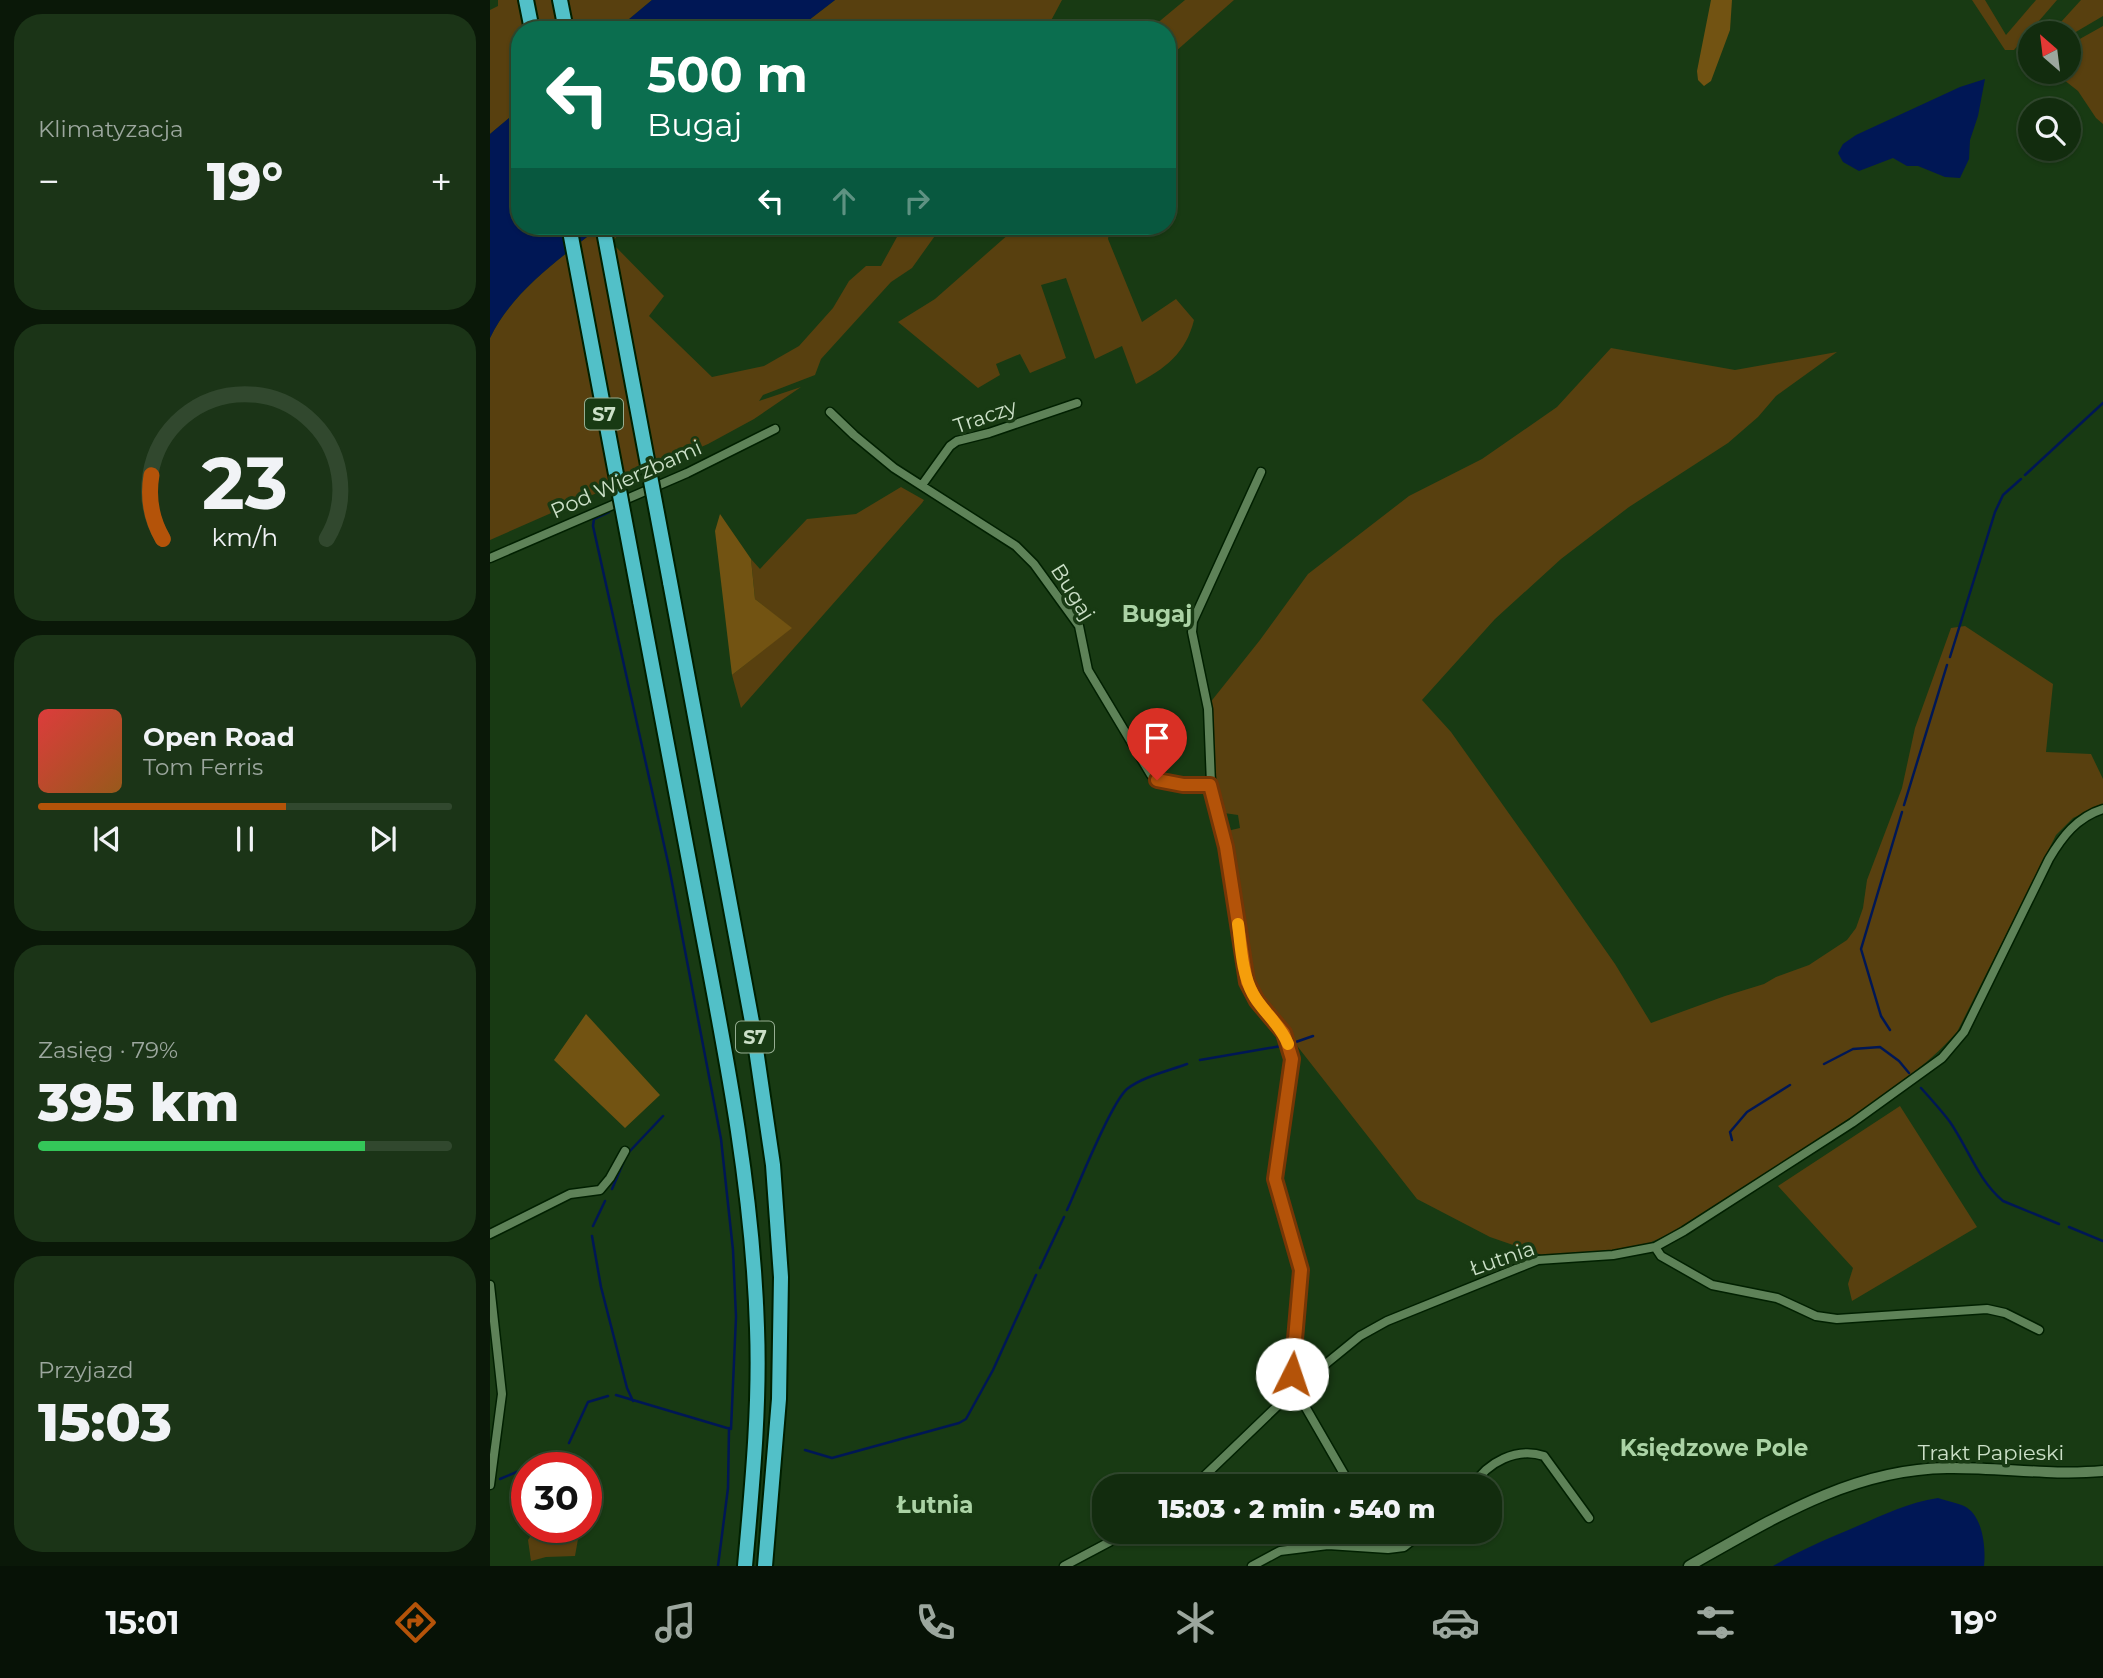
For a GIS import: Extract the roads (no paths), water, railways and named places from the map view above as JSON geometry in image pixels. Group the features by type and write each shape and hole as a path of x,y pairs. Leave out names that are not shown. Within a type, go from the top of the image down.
{"highway":[{"path":"526,0 530,21"},
{"path":"560,0 564,21"},
{"name":"S7","path":"571,235 721,1030 744,1165 757,1331 757,1425 745,1566"},
{"name":"S7","path":"605,235 752,1022 773,1165 781,1277 779,1399 765,1566"}],"street":[{"name":"Traczy","path":"922,485 950,446 957,441 1077,403"},
{"name":"Bugaj","path":"830,412 869,449 904,475 1016,546 1034,564 1079,626 1088,670 1151,775 1164,783 1210,785"},
{"name":"Pod Wierzbami","path":"490,558 687,473 775,429"},
{"path":"1261,472 1193,621 1192,632 1208,709 1210,785 1226,847 1247,982 1257,1001 1284,1033 1292,1059 1275,1179 1301,1270 1292,1366 1295,1390 1344,1474"},
{"name":"Łutnia","path":"1207,1474 1295,1390 1360,1336 1387,1321 1538,1261 1614,1255 1655,1247 1852,1123 1942,1058 1964,1032 2049,859 2063,836 2081,820 2103,809"},
{"path":"490,1234 570,1194 600,1190 625,1151"},
{"path":"1655,1247 1661,1256 1712,1285 1777,1298 1822,1318 1987,1309 2005,1313 2039,1330"},
{"path":"490,1285 502,1394 490,1485"},
{"path":"1483,1474 1502,1458 1539,1454 1544,1456 1589,1518"},
{"name":"Trakt Papieski","path":"1689,1566 1808,1501 1880,1476 1946,1468 2103,1471"},
{"path":"1064,1566 1105,1544"},
{"path":"1385,1544 1388,1549"},
{"path":"1252,1566 1280,1552 1328,1545 1388,1549 1409,1544"}],"waterway":[{"path":"2025,475 2103,403"},
{"path":"1950,657 1995,512 2003,495 2021,479"},
{"path":"609,512 594,519 593,526 669,867 721,1139 733,1250 736,1317 731,1429"},
{"path":"1904,805 1947,665"},
{"path":"1890,1030 1881,1016 1861,949 1902,812"},
{"path":"1293,1043 1313,1036"},
{"path":"1200,1060 1281,1046"},
{"path":"1824,1064 1853,1049 1880,1047 1899,1061 1909,1073"},
{"path":"1067,1210 1120,1097 1133,1085 1187,1064"},
{"path":"1732,1140 1730,1132 1747,1112 1790,1085"},
{"path":"1921,1088 1950,1122 1994,1193 2003,1201 2059,1224"},
{"path":"629,1152 663,1116"},
{"path":"612,1189 624,1161"},
{"path":"593,1226 605,1201"},
{"path":"1040,1268 1064,1217"},
{"path":"2069,1227 2103,1241"},
{"path":"592,1236 601,1287 627,1388 633,1401"},
{"path":"805,1450 832,1458 966,1419 993,1370 1036,1275"},
{"path":"616,1395 727,1428"},
{"path":"569,1443 588,1402 608,1396"},
{"path":"718,1566 728,1488 729,1428"},
{"path":"500,1479 511,1474"}],"district":[{"name":"Bugaj","path":"1157,614"},
{"name":"Księdzowe Pole","path":"1714,1448"},
{"name":"Łutnia","path":"935,1505"}]}
